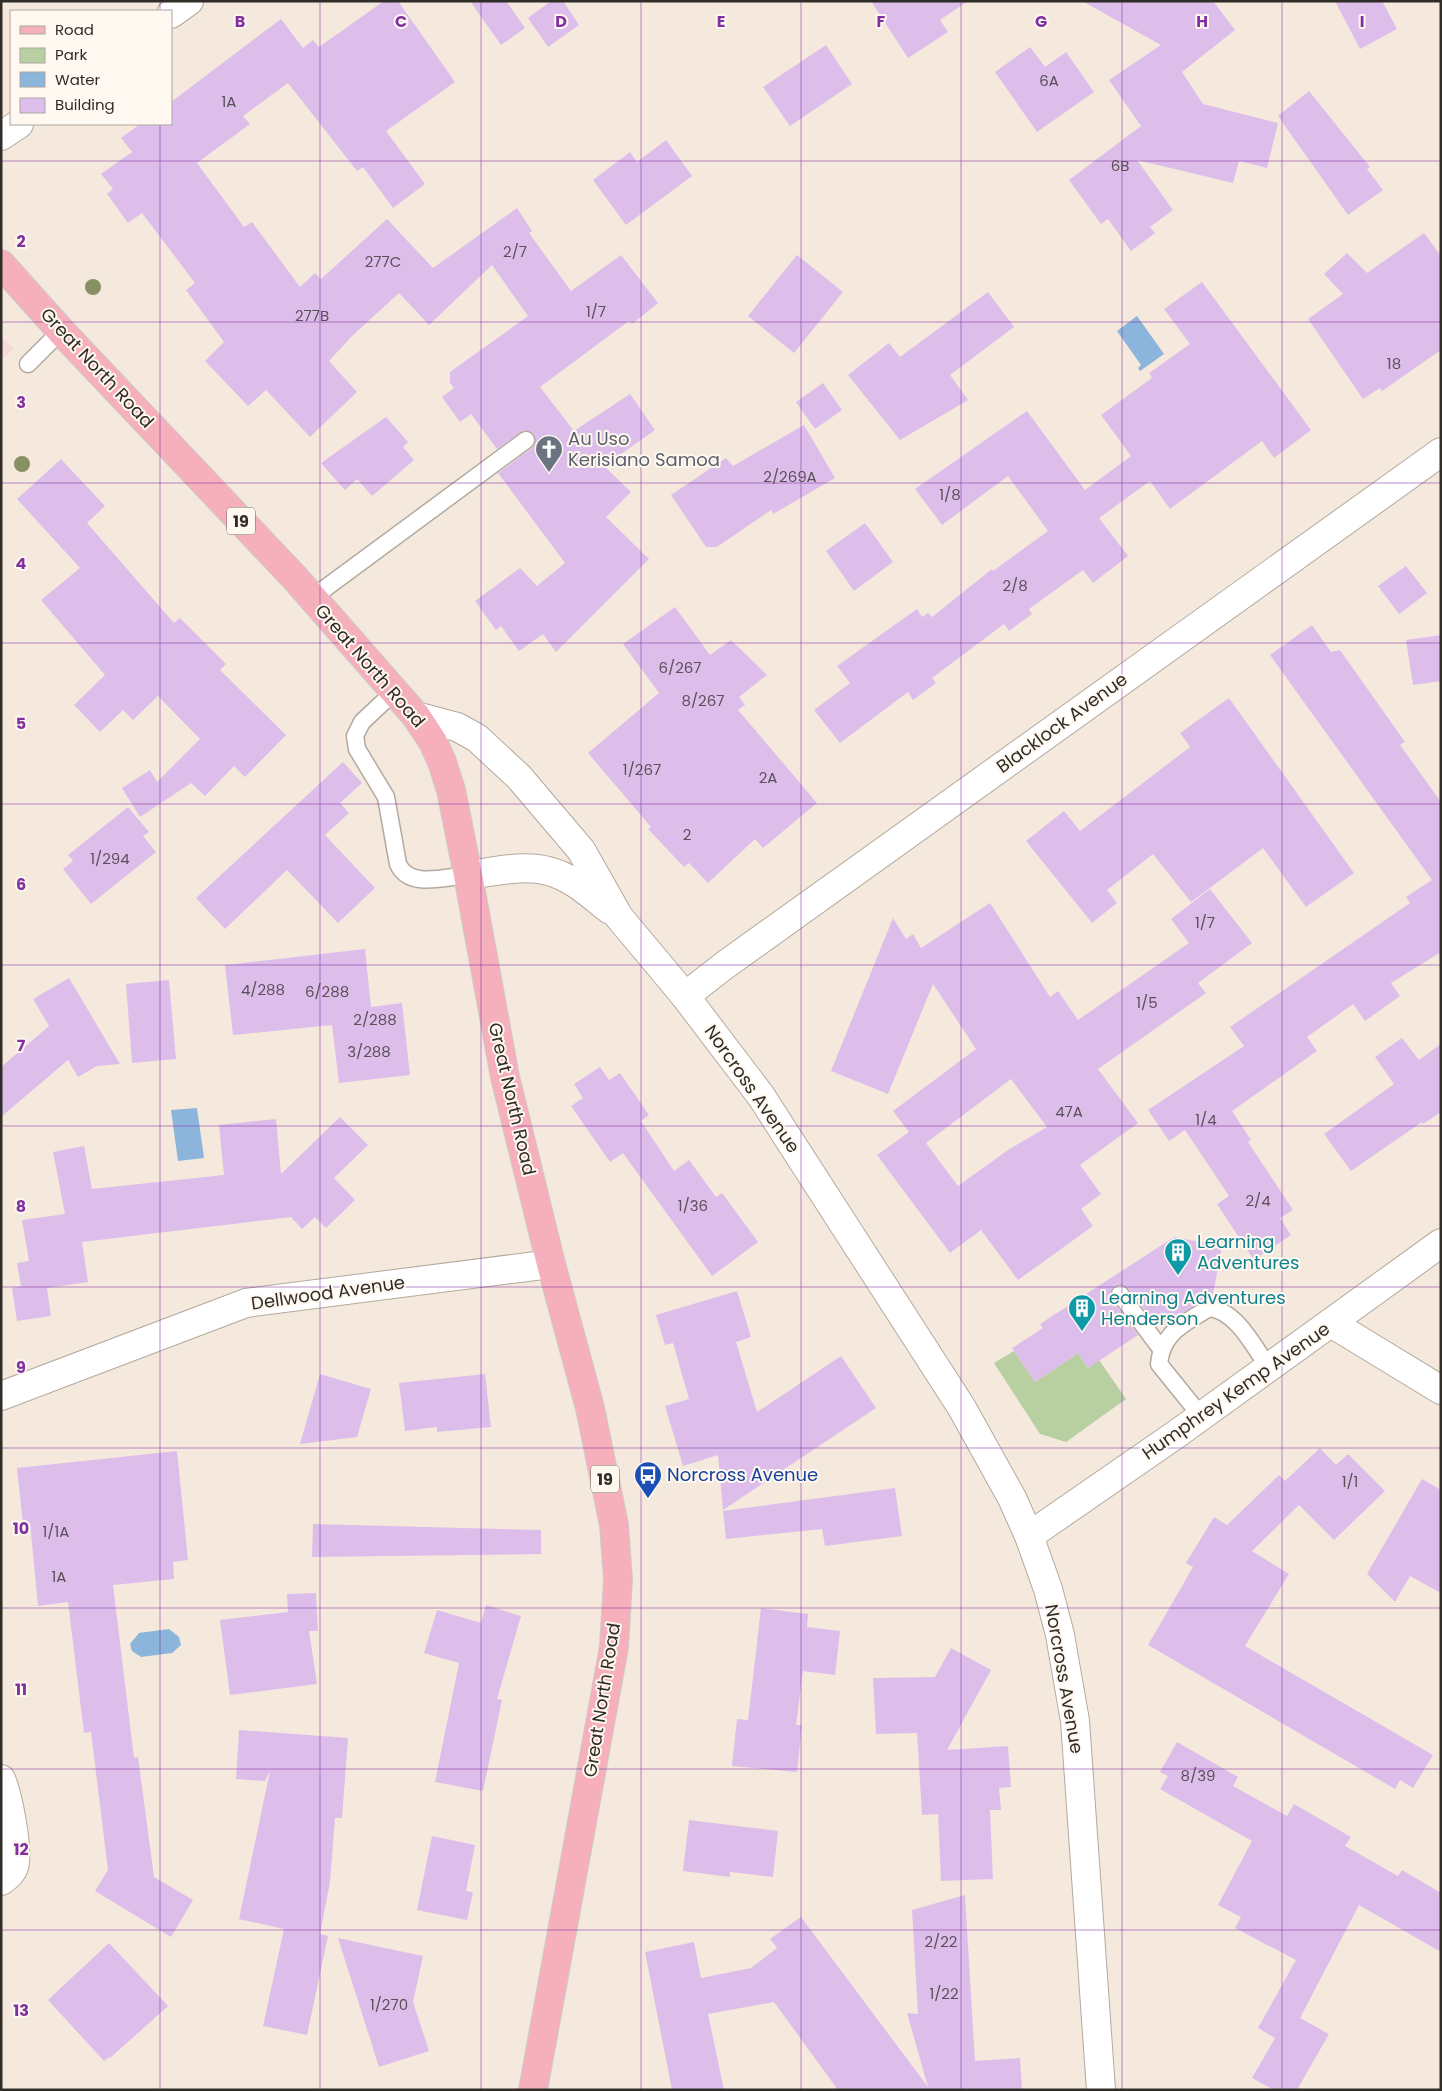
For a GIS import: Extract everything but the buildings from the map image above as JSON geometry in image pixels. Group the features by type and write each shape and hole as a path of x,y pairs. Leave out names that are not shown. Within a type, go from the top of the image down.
{"main road":[{"name":"Great North Road","path":"1,264 312,598 395,691 416,716 433,742 451,790 505,1077 551,1264 590,1408 614,1525 618,1580 614,1647 533,2090"}],"street":[{"path":"172,13 189,1"},
{"path":"1,136 18,125"},
{"name":"Blacklock Avenue","path":"685,996 724,965 1441,452"},
{"name":"Norcross Avenue","path":"416,716 457,727 477,738 519,778 581,850 619,917 685,996 761,1096 957,1400 990,1456 1029,1536 1048,1589 1060,1635 1075,1722 1101,2090"},
{"name":"Norcross Avenue","path":"468,875 518,869 550,871 580,887 619,917"},
{"name":"Humphrey Kemp Avenue","path":"1029,1536 1269,1368 1441,1243"},
{"name":"Dellwood Avenue","path":"1,1396 246,1303 551,1264"},
{"path":"1331,1323 1441,1390"},
{"path":"1,1779 8,1801 16,1858 14,1869 1,1881"}],"lane":[{"path":"28,364 61,330"},
{"path":"312,598 526,440"},
{"path":"395,691 362,722 355,736 357,749 386,797 398,864 402,873 413,880 468,875"},
{"path":"1120,1294 1161,1349"},
{"path":"1201,1416 1159,1364 1161,1349 1167,1338 1179,1328 1209,1308 1214,1308 1236,1323 1269,1368"}],"shaded area":[{"path":"1,336 14,349 1,360"}],"green space":[{"path":"1014,1351 1035,1382 1078,1353 1088,1368 1099,1360 1126,1399 1066,1442 1040,1434 994,1363"}],"water":[{"path":"1137,316 1164,354 1140,371 1138,368 1141,365 1117,331"},
{"path":"197,1108 204,1158 178,1161 171,1110"},
{"path":"169,1629 179,1637 181,1645 172,1653 141,1657 132,1651 130,1644 139,1633"}],"place":[{"name":"Au Uso Kerisiano Samoa","path":"549,473"},
{"name":"Learning Adventures","path":"1178,1276"},
{"name":"Learning Adventures Henderson","path":"1082,1332"},
{"name":"Norcross Avenue","path":"648,1499"}]}
